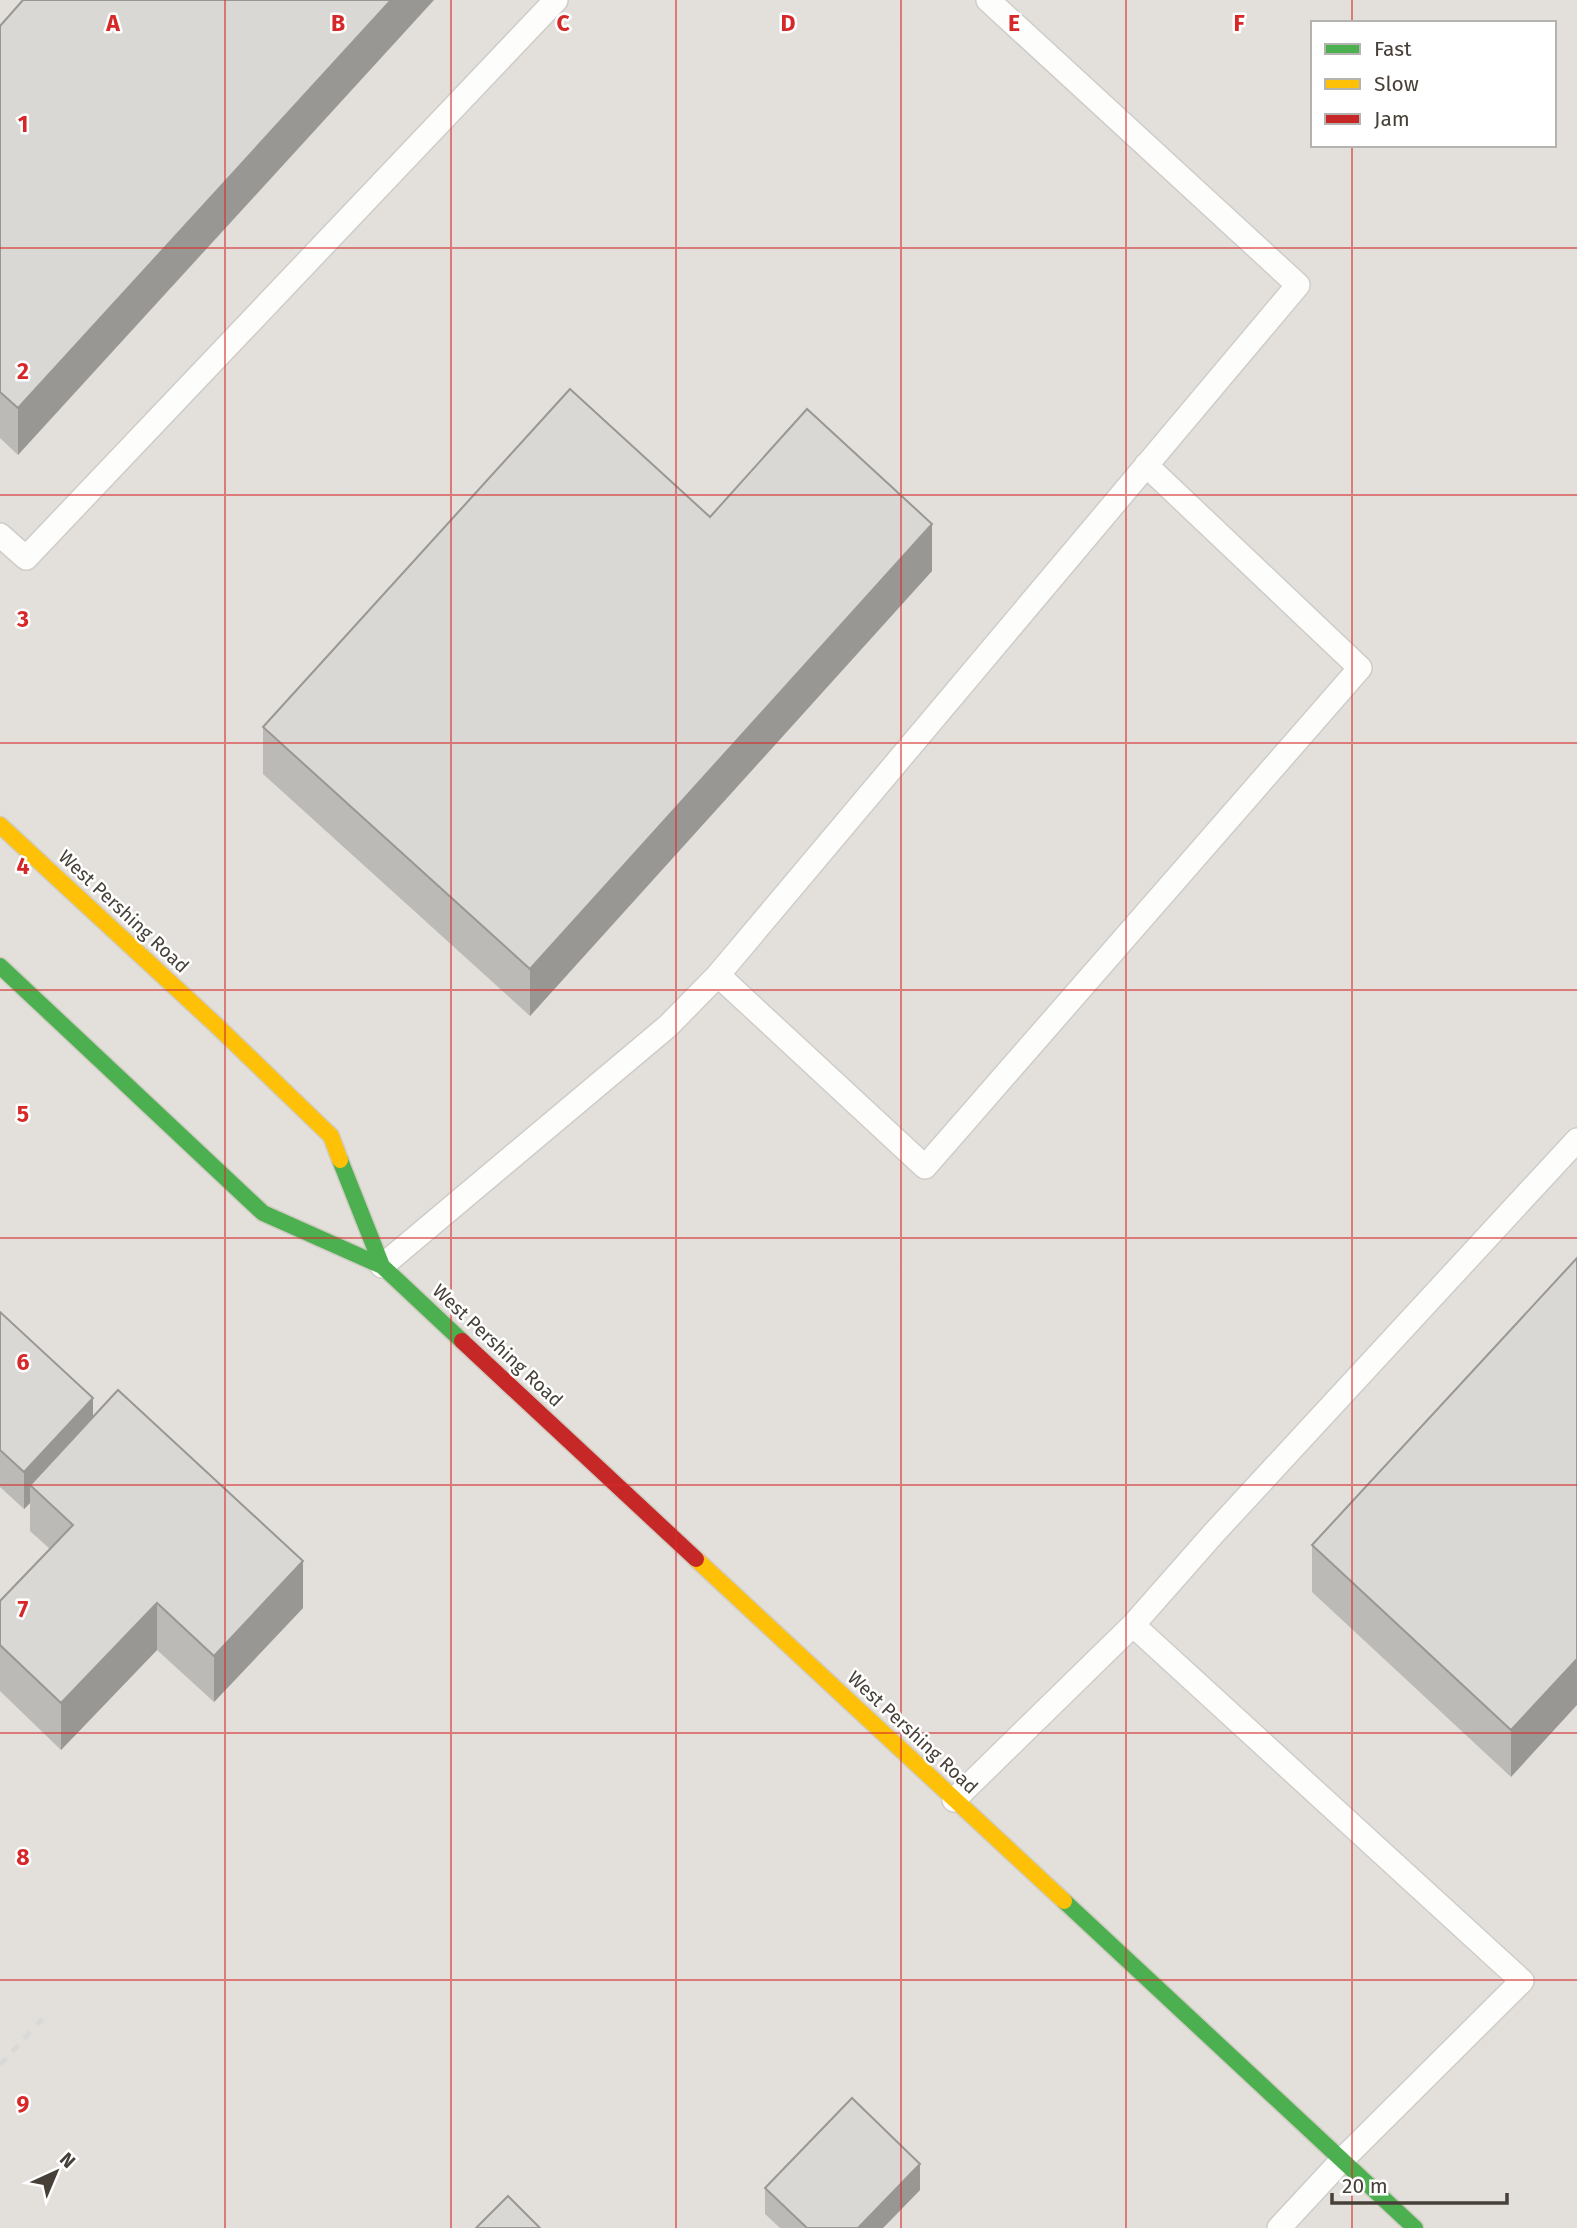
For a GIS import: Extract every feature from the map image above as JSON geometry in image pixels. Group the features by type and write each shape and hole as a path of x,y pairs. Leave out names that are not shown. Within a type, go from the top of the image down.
{"main road":[{"name":"West Pershing Road","path":"0,825 216,1025 331,1136 382,1266"},
{"name":"West Pershing Road","path":"0,966 263,1213 382,1266 1415,2228"}],"lane":[{"path":"0,535 26,558 556,0"},
{"path":"382,1266 668,1026 718,975 1298,285 988,0"},
{"path":"718,975 925,1167 1360,668 1146,465"},
{"path":"954,1800 1133,1625 1577,1140"},
{"path":"1133,1625 1522,1981 1342,2160 1279,2228"}],"shaded area":[{"path":"0,0 1577,0 1577,2228 0,2228"},
{"path":"901,0 1577,0 1577,638"},
{"path":"862,13 1192,322 1092,426 1038,380 1022,396 1059,429 940,559 811,440 714,543 268,761 174,672 786,17 824,52"},
{"path":"1203,339 1521,631 1488,665 1532,705 969,1302 640,1003 699,939 667,909 812,751 787,727 940,559 966,580 1167,365 1176,366"},
{"path":"1577,775 1577,1305 1295,1609 1030,1362"},
{"path":"713,1096 1577,1900 1577,2053 1540,2094 582,1204 657,1116 683,1126"},
{"path":"1577,1705 1577,1869 1496,1793"}],"building":[{"path":"23,0 391,0 18,408 0,392 0,26"},
{"path":"570,389 710,517 807,409 932,524 530,969 263,727"},
{"path":"1577,1258 1577,1659 1511,1730 1312,1545"},
{"path":"0,1312 93,1398 24,1472 0,1450"},
{"path":"118,1390 303,1561 214,1656 157,1603 61,1703 0,1645 0,1601 73,1525 30,1485"},
{"path":"852,2098 920,2164 858,2228 807,2228 765,2188"},
{"path":"508,2196 540,2228 476,2228"}],"railway":[{"path":"0,2065 46,2015"}],"traffic: fast":[{"path":"0,966 263,1213 382,1266 462,1341"},
{"path":"340,1160 382,1266"},
{"path":"1064,1901 1415,2228"}],"traffic: slow":[{"path":"0,825 216,1025 331,1136 340,1160"},
{"path":"696,1559 1064,1901"}],"traffic: jam":[{"path":"462,1341 696,1559"}]}
